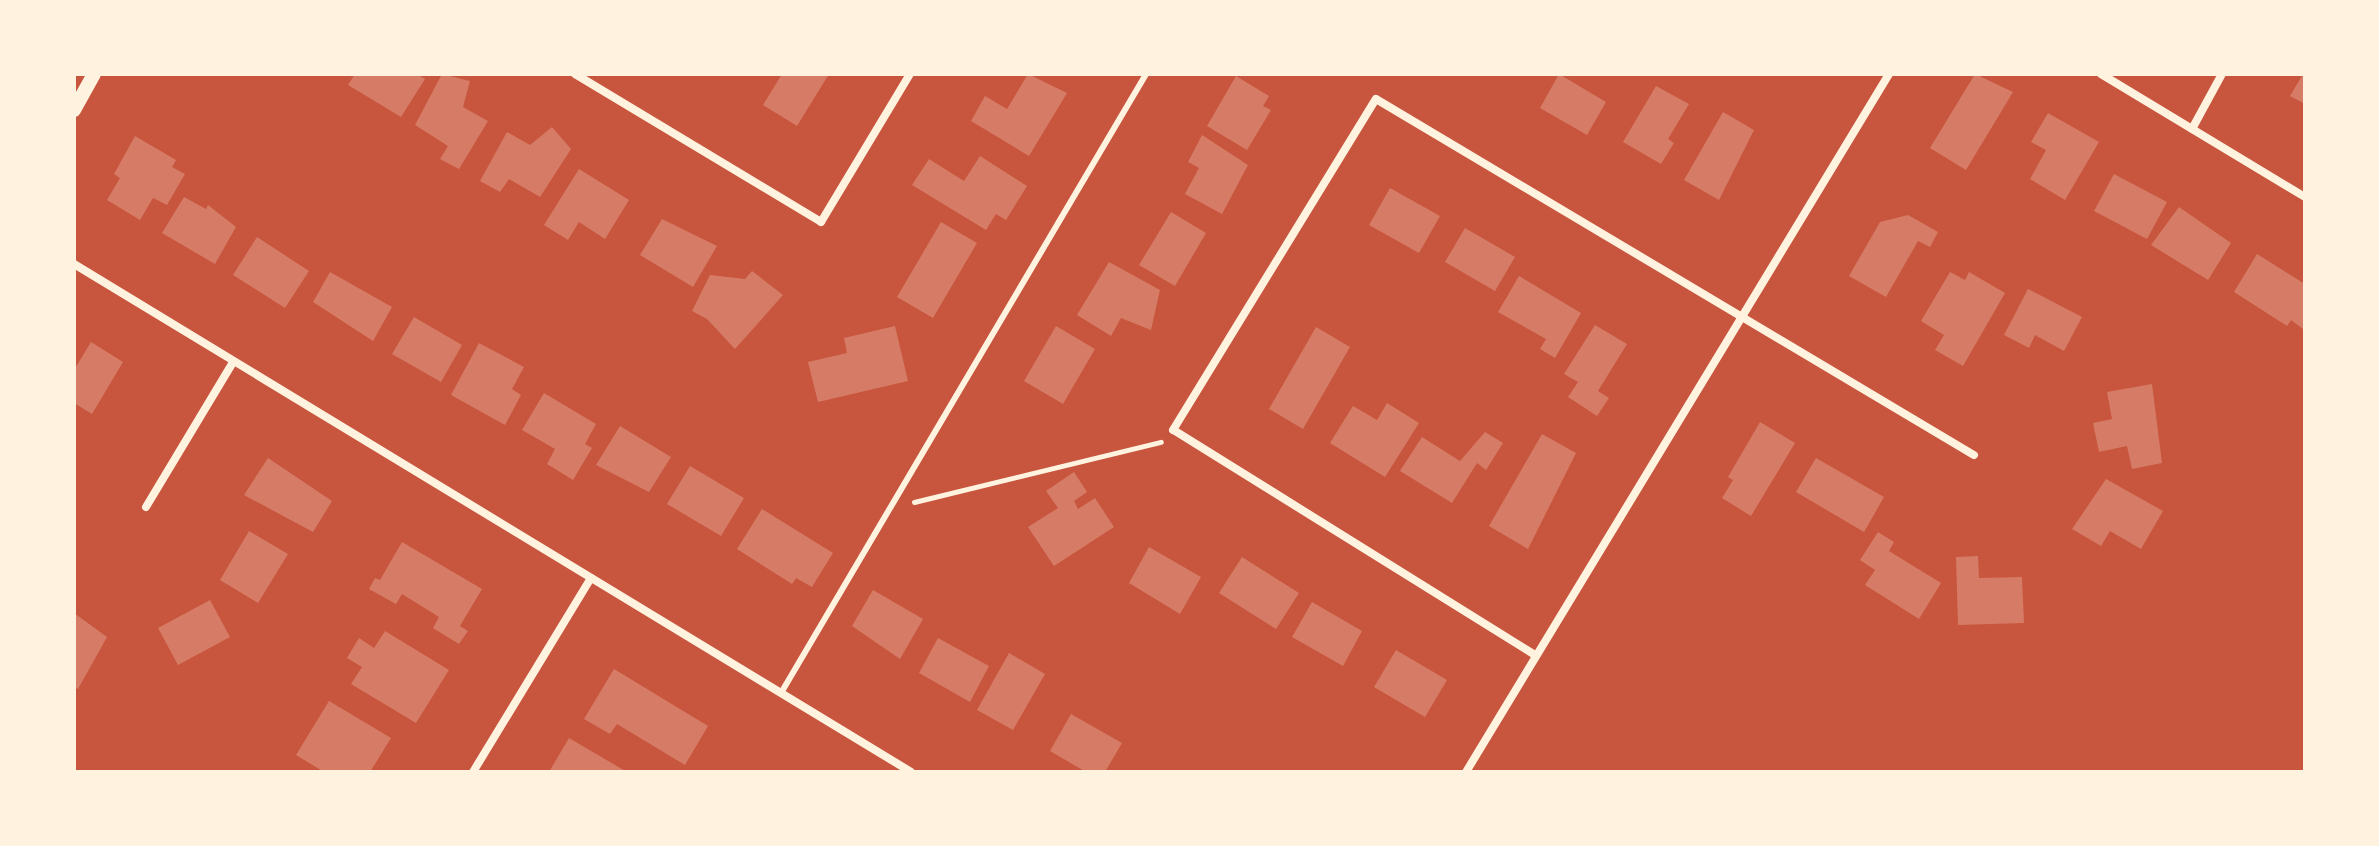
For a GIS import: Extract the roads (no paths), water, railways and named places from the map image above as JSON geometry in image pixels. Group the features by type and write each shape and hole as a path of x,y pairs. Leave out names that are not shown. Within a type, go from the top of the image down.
{"street":[{"path":"74,110 94,74"},
{"path":"575,74 821,222 910,74"},
{"path":"1466,772 1889,74"},
{"path":"2101,74 2305,197"},
{"path":"2192,129 2222,74"},
{"path":"1535,655 1173,430 1376,99 1744,315 1974,455"},
{"path":"74,264 911,772"},
{"path":"146,507 233,362"},
{"path":"473,772 591,578"}],"lane":[{"path":"781,693 1146,74"}]}
